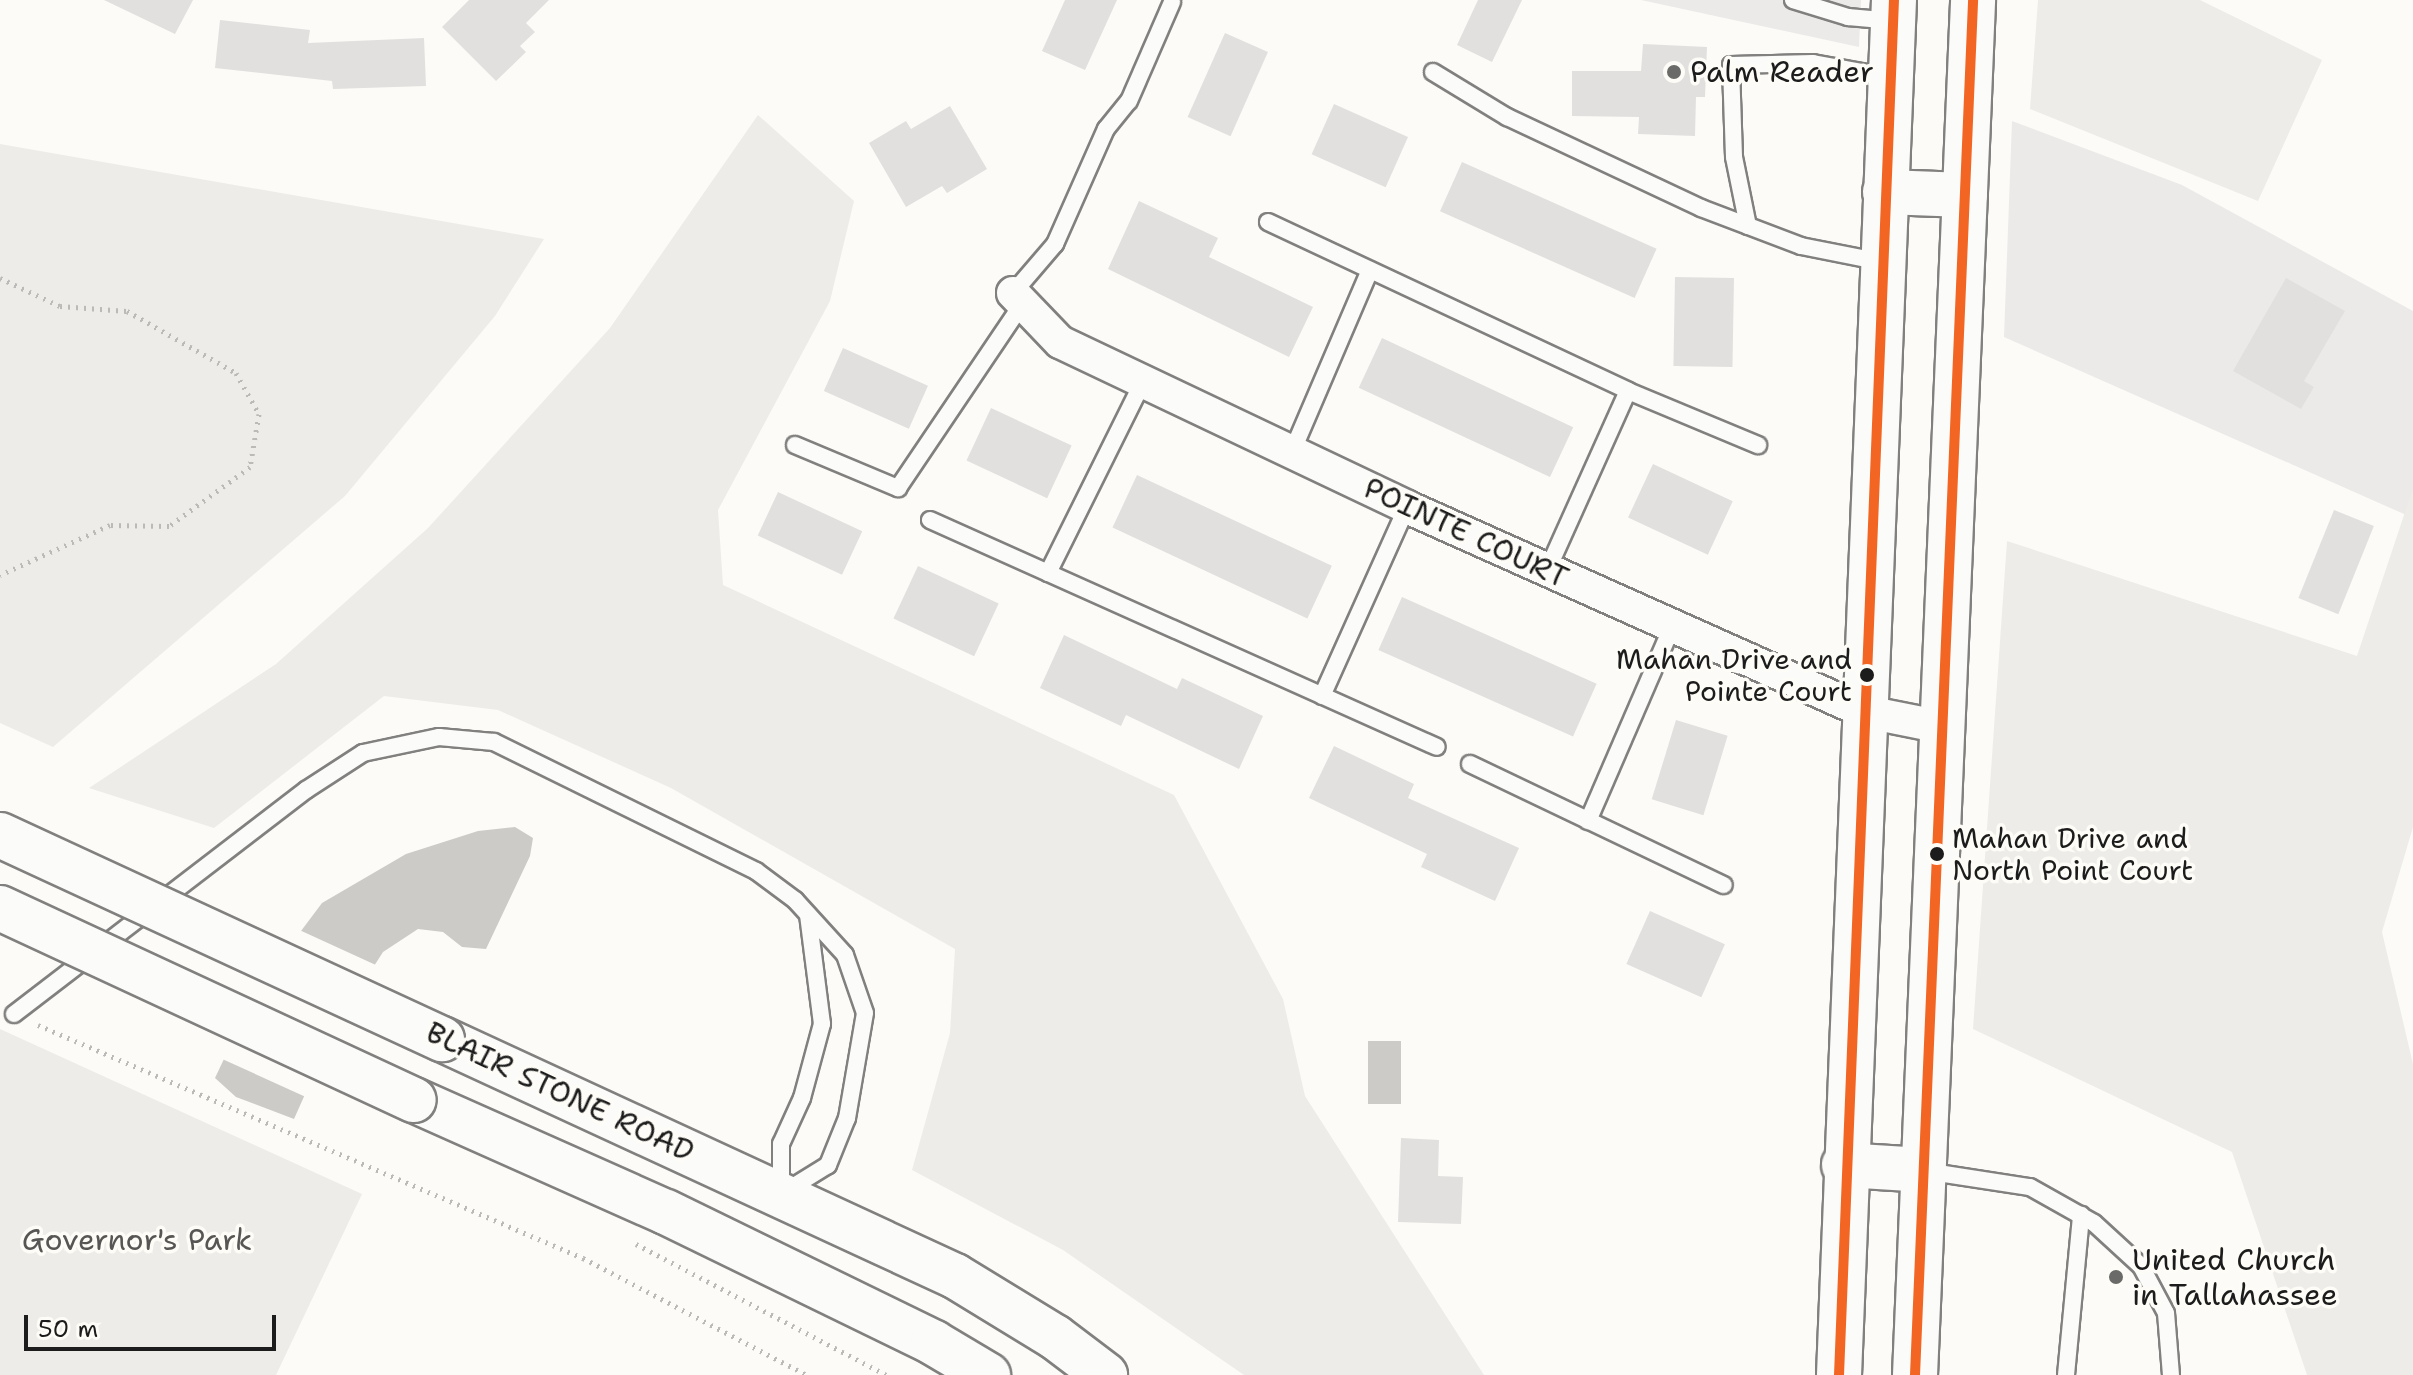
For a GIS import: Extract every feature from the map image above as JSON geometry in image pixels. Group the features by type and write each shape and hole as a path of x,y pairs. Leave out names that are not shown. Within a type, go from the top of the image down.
{"main road":[{"path":"1915,1375 1973,0"},
{"path":"1839,1375 1844,1165 1893,10"},
{"path":"1885,192 1965,195"},
{"name":"BLAIR STONE ROAD","path":"0,835 955,1276 1055,1337 1105,1375"},
{"path":"0,908 753,1255 988,1375"},
{"path":"1844,1165 1924,1170"},
{"path":"753,1255 781,1194"}],"street":[{"name":"POINTE COURT","path":"1018,298 1060,342 1407,507 1862,711 1942,727"}],"lane":[{"path":"1793,0 1848,17 1893,10"},
{"path":"795,445 898,488 1055,244 1106,129 1129,101 1172,2"},
{"path":"1748,226 1734,157 1731,65 1813,63 1890,77"},
{"path":"1433,72 1507,117 1748,226 1801,246 1882,262"},
{"path":"1268,222 1628,391 1758,445"},
{"path":"1292,452 1370,270"},
{"path":"1048,573 1143,382"},
{"path":"1547,571 1628,391"},
{"path":"1322,696 1407,507"},
{"path":"930,520 1437,747"},
{"path":"1588,821 1672,627"},
{"path":"14,1014 306,790 363,753 439,737 494,742 756,871 808,915 845,955 865,1013 847,1118 828,1165 781,1194"},
{"path":"1470,764 1724,885"},
{"path":"781,1194 781,1144 802,1098 822,1024 808,915"},
{"path":"1924,1170 2030,1187 2081,1215 2141,1266 2166,1313 2171,1375"},
{"path":"2066,1375 2081,1215"}],"path":[{"path":"0,278 60,306 127,311 236,373 259,414 250,467 169,526 110,525 0,575"},
{"path":"14,1014 583,1258 807,1375"},
{"path":"625,1238 887,1375"}],"shaded area":[{"path":"1641,0 1861,0 1859,47"},
{"path":"2012,121 2182,185 2413,311 2413,518 2004,337"},
{"path":"515,827 533,838 530,856 486,949 462,947 443,932 418,929 383,952 335,1027 294,1119 236,1097 215,1078 256,991 322,903 406,854 478,831"},
{"path":"1368,1041 1401,1041 1401,1104 1368,1104"}],"green space":[{"path":"2038,0 2200,0 2322,60 2258,201 2030,109"},
{"path":"758,115 854,201 830,301 718,510 723,585 1174,795 1283,999 1305,1096 1484,1375 1244,1375 1063,1250 912,1170 950,1033 955,949 671,788 498,710 384,696 214,828 89,788 276,664 428,528 610,328"},
{"path":"0,144 544,239 495,316 345,496 53,747 0,723"},
{"path":"2413,488 2413,827 2382,932 2413,1064 2413,1375 2307,1375 2232,1152 1973,1029 2007,541 2357,656"},
{"name":"Governor's Park","path":"0,1029 362,1194 276,1375 0,1375"}],"pier":[{"path":"295,928 378,966 339,1028 308,1098 220,1058 253,989"}],"building":[{"path":"104,0 193,0 175,34"},
{"path":"469,0 549,0 526,23 535,32 520,46 526,52 496,81 442,27"},
{"path":"1065,0 1117,0 1085,70 1042,51"},
{"path":"1478,0 1522,0 1492,62 1457,45"},
{"path":"220,20 310,30 308,43 424,38 426,86 333,89 332,81 215,68"},
{"path":"1225,33 1268,52 1231,136 1188,117"},
{"name":"Palm Reader","path":"1643,44 1707,47 1705,97 1696,97 1695,136 1638,134 1639,117 1572,116 1572,71 1641,71"},
{"path":"1334,104 1408,137 1386,187 1312,154"},
{"path":"950,106 987,169 947,193 942,186 906,207 869,143 906,121 911,129"},
{"path":"1462,162 1657,249 1635,298 1440,211"},
{"path":"1139,201 1218,238 1209,257 1313,307 1289,357 1108,269"},
{"path":"1675,277 1734,278 1732,367 1673,366"},
{"path":"2286,278 2345,311 2304,381 2314,387 2301,409 2233,371"},
{"path":"1382,338 1573,427 1550,477 1359,388"},
{"path":"843,348 928,386 909,429 824,391"},
{"path":"991,408 1072,446 1047,498 966,461"},
{"path":"1653,464 1733,501 1708,555 1628,517"},
{"path":"1137,475 1332,566 1307,618 1112,528"},
{"path":"778,492 862,531 842,575 758,536"},
{"path":"2334,510 2374,526 2338,614 2298,598"},
{"path":"918,566 999,604 974,656 893,619"},
{"path":"1402,597 1597,684 1573,737 1378,650"},
{"path":"1064,635 1177,689 1182,678 1263,716 1239,769 1126,715 1121,726 1040,688"},
{"path":"1676,720 1728,736 1703,815 1652,799"},
{"path":"1334,746 1414,784 1408,798 1519,848 1495,901 1421,867 1427,854 1309,798"},
{"path":"1650,911 1725,944 1701,997 1626,964"},
{"path":"1401,1138 1439,1140 1438,1176 1463,1177 1461,1224 1398,1222"}],"transit line":[{"path":"1839,1375 1894,0"},
{"path":"1915,1375 1973,0"}],"place":[{"name":"Palm Reader","path":"1674,72"},
{"name":"Mahan Drive and Pointe Court","path":"1867,675"},
{"name":"Mahan Drive and North Point Court","path":"1937,854"},
{"name":"United Church in Tallahassee","path":"2116,1277"}]}
